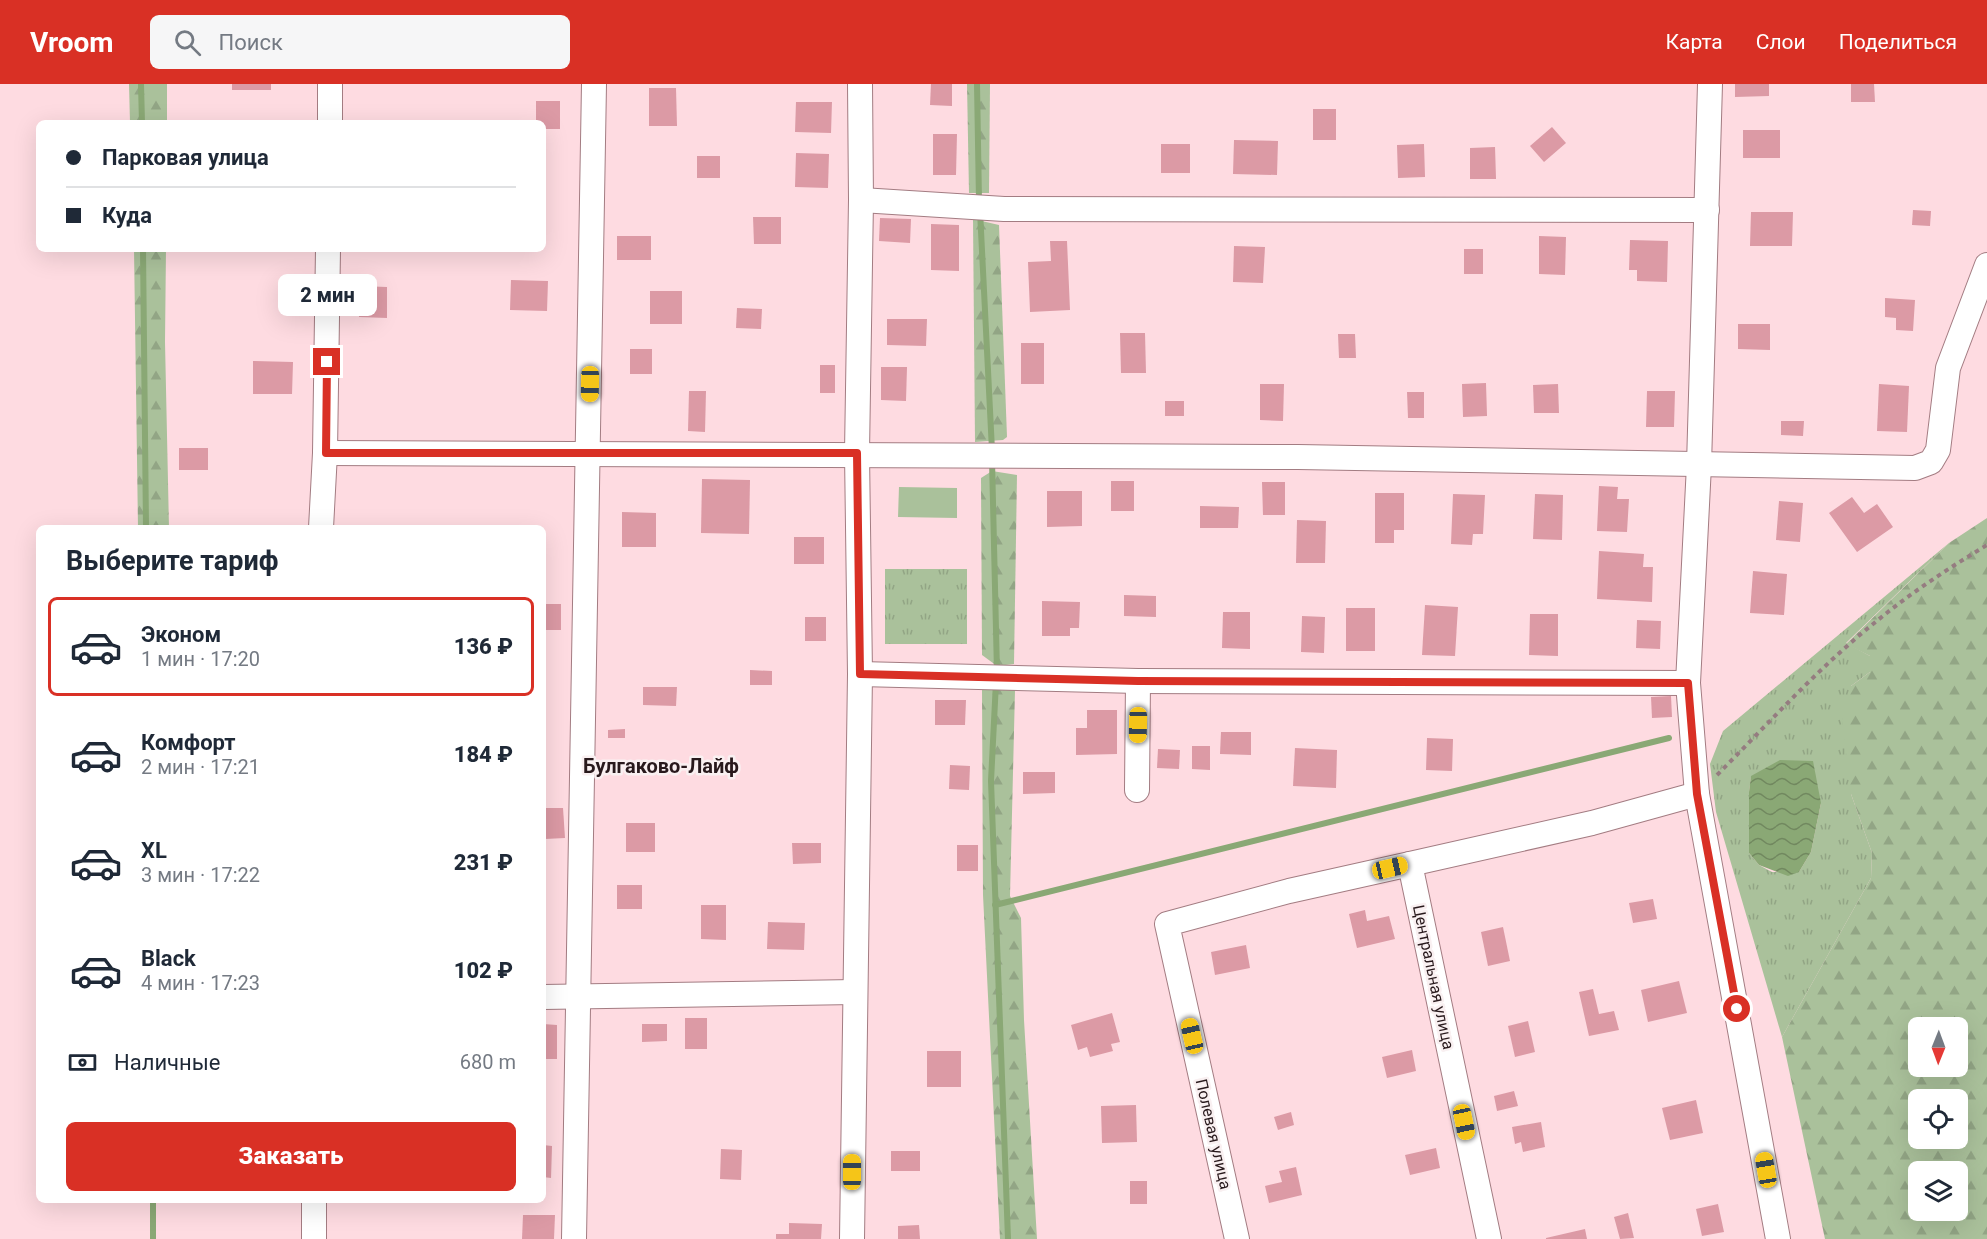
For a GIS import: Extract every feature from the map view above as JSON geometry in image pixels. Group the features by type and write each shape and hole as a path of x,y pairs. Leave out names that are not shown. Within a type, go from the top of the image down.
{"street":[{"path":"330,84 330,120"},
{"path":"573,1239 594,84"},
{"path":"852,1239 860,674 857,453 861,200 860,84"},
{"path":"1710,84 1699,465 1688,683 1697,794 1778,1239"},
{"path":"861,200 1004,209 1707,210"},
{"path":"321,525 326,453 328,252"},
{"path":"326,453 857,453 1298,457 1915,468 1931,462 1938,450 1948,368 1987,265"},
{"path":"860,674 1138,681 1688,683"},
{"path":"1137,790 1138,681"},
{"path":"1410,864 1592,823 1697,794"},
{"name":"Полевая улица","path":"1237,1239 1167,924 1410,864"},
{"name":"Центральная улица","path":"1410,864 1489,1239"},
{"path":"546,996 577,998 855,992"},
{"path":"314,1203 314,1239"}],"path":[{"path":"1697,794 1803,687 1877,620 1939,574 1987,545"}],"green space":[{"path":"129,84 167,84 167,120 130,120"},
{"path":"967,84 990,84 989,193 969,193"},
{"path":"973,219 999,225 1007,437 1003,440 975,442"},
{"path":"134,252 166,252 165,342 169,525 138,525"},
{"path":"992,471 1017,475 1014,664 997,666 982,655 981,478"},
{"path":"899,487 957,488 957,518 898,517"},
{"path":"1987,518 1987,1239 1825,1239 1782,1037 1871,878 1872,853 1851,794 1842,720 1851,686 1870,672 1870,656 1846,644 1949,543"},
{"path":"1949,543 1846,643 1870,656 1870,672 1851,686 1851,794 1872,853 1871,878 1782,1037 1716,812 1710,764 1723,731","holes":["1751,777 1821,803 1811,852 1799,872 1772,872 1759,865 1749,853"]},
{"path":"885,569 967,569 967,644 885,644"},
{"path":"982,690 1015,690 1010,896 1021,918 1024,1020 1037,1239 1000,1239 983,895"}],"water":[{"path":"1780,760 1813,761 1821,803 1811,852 1799,872 1788,876 1759,865 1749,853 1751,776"}],"building":[{"path":"232,84 271,84 271,90 232,90"},
{"path":"931,84 952,84 952,106 930,105"},
{"path":"1735,84 1769,84 1769,96 1735,97"},
{"path":"1851,84 1874,84 1875,102 1851,102"},
{"path":"649,88 676,88 677,126 649,126"},
{"path":"536,101 560,101 560,129 546,129 546,120 536,120"},
{"path":"796,102 832,102 831,133 795,132"},
{"path":"1313,109 1336,109 1336,140 1313,140"},
{"path":"1552,127 1566,143 1544,162 1530,146"},
{"path":"1743,130 1780,130 1780,158 1743,158"},
{"path":"933,134 957,134 956,175 933,175"},
{"path":"1234,140 1278,141 1277,175 1233,174"},
{"path":"1161,144 1190,144 1190,173 1161,173"},
{"path":"1424,144 1425,177 1398,178 1397,145"},
{"path":"1495,147 1496,179 1470,179 1470,148"},
{"path":"796,153 829,154 828,188 795,187"},
{"path":"697,156 720,156 720,178 697,178"},
{"path":"1913,210 1931,211 1930,226 1912,225"},
{"path":"1751,212 1793,212 1792,246 1750,246"},
{"path":"753,217 781,217 781,244 754,244"},
{"path":"880,218 911,219 910,243 879,241"},
{"path":"931,224 959,225 959,271 931,270"},
{"path":"617,236 651,236 651,260 617,260"},
{"path":"1539,236 1566,237 1565,275 1539,274"},
{"path":"1630,240 1668,241 1667,282 1637,281 1637,270 1629,270"},
{"path":"1050,241 1067,241 1070,310 1030,312 1028,262 1051,261"},
{"path":"1234,246 1265,247 1263,283 1233,282"},
{"path":"1464,249 1483,249 1483,274 1464,274"},
{"path":"511,280 548,281 547,311 510,310"},
{"path":"359,286 387,287 387,318 359,317"},
{"path":"650,291 682,291 682,324 650,324"},
{"path":"1885,298 1915,300 1913,331 1896,330 1896,318 1885,317"},
{"path":"737,308 762,309 761,329 736,328"},
{"path":"887,319 927,319 926,346 887,345"},
{"path":"1738,324 1770,324 1770,350 1738,349"},
{"path":"1120,333 1145,333 1146,373 1121,373"},
{"path":"1338,334 1355,334 1356,358 1339,358"},
{"path":"1021,343 1044,343 1044,384 1021,384"},
{"path":"630,349 652,349 652,374 630,374"},
{"path":"253,361 293,362 292,394 253,394"},
{"path":"820,365 835,365 835,393 820,393"},
{"path":"881,367 907,367 906,401 881,400"},
{"path":"1486,383 1487,416 1463,417 1462,384"},
{"path":"1260,384 1284,384 1283,421 1260,420"},
{"path":"1558,384 1559,413 1534,413 1533,385"},
{"path":"1879,384 1909,386 1907,432 1877,431"},
{"path":"689,391 706,391 705,432 688,431"},
{"path":"1647,391 1675,391 1674,427 1646,427"},
{"path":"1407,392 1424,392 1424,418 1408,418"},
{"path":"1165,401 1184,401 1184,416 1165,416"},
{"path":"1781,421 1804,421 1803,436 1781,435"},
{"path":"179,448 208,448 208,470 179,470"},
{"path":"702,479 750,480 749,534 701,533"},
{"path":"1111,481 1134,481 1134,511 1111,511"},
{"path":"1262,482 1285,482 1285,515 1263,515"},
{"path":"1599,486 1618,487 1617,499 1629,499 1627,532 1597,531"},
{"path":"1047,491 1082,491 1082,526 1047,527"},
{"path":"1375,493 1404,493 1404,530 1394,530 1394,543 1375,543"},
{"path":"1453,494 1485,495 1483,534 1473,534 1472,545 1451,544"},
{"path":"1535,494 1563,495 1562,540 1533,539"},
{"path":"1852,497 1864,513 1877,504 1893,527 1857,552 1829,513"},
{"path":"1779,501 1803,503 1800,542 1776,540"},
{"path":"1200,506 1239,507 1238,528 1200,528"},
{"path":"622,512 656,513 656,547 622,547"},
{"path":"1297,520 1326,521 1325,563 1296,563"},
{"path":"794,537 824,537 824,564 794,564"},
{"path":"1599,551 1644,554 1643,567 1653,567 1652,602 1597,599"},
{"path":"1753,571 1787,574 1784,615 1750,613"},
{"path":"1124,595 1156,596 1156,617 1124,616"},
{"path":"1042,601 1080,602 1079,628 1070,628 1070,636 1042,636"},
{"path":"546,604 561,604 561,630 546,630"},
{"path":"1425,605 1458,607 1455,656 1422,655"},
{"path":"1346,608 1375,608 1375,651 1346,651"},
{"path":"1223,612 1250,612 1250,649 1222,648"},
{"path":"1530,614 1558,614 1558,656 1529,655"},
{"path":"1302,616 1325,617 1324,653 1301,652"},
{"path":"805,617 826,617 826,641 805,641"},
{"path":"1637,620 1661,621 1660,649 1636,648"},
{"path":"750,670 772,671 772,685 750,685"},
{"path":"643,687 677,687 676,706 643,705"},
{"path":"1671,696 1672,717 1652,718 1651,697"},
{"path":"935,700 966,700 965,725 935,725"},
{"path":"1087,710 1117,710 1117,754 1076,755 1076,728 1087,728"},
{"path":"625,729 625,738 608,738 608,730"},
{"path":"1221,732 1251,732 1251,755 1220,754"},
{"path":"1427,738 1453,739 1452,771 1426,770"},
{"path":"1192,746 1210,746 1210,770 1192,769"},
{"path":"1295,748 1337,750 1336,788 1293,786"},
{"path":"1158,749 1180,750 1179,769 1157,768"},
{"path":"950,765 970,766 969,790 949,789"},
{"path":"1023,772 1055,772 1055,793 1023,794"},
{"path":"546,808 563,808 565,838 546,839"},
{"path":"626,823 655,823 655,852 626,852"},
{"path":"792,843 821,843 821,863 793,864"},
{"path":"957,845 978,845 978,871 957,871"},
{"path":"617,885 642,885 642,909 617,909"},
{"path":"1653,899 1657,919 1633,923 1629,903"},
{"path":"701,905 726,905 726,940 701,939"},
{"path":"1365,910 1367,921 1389,916 1395,939 1357,948 1349,914"},
{"path":"768,922 805,923 804,950 767,949"},
{"path":"1503,927 1510,961 1488,966 1481,932"},
{"path":"1246,945 1250,968 1215,975 1211,952"},
{"path":"1679,981 1687,1013 1648,1022 1641,990"},
{"path":"1593,989 1599,1014 1614,1011 1619,1030 1589,1036 1579,992"},
{"path":"1112,1013 1120,1042 1111,1044 1113,1051 1090,1057 1087,1047 1078,1050 1071,1025"},
{"path":"685,1018 707,1018 707,1049 685,1049"},
{"path":"1528,1021 1535,1052 1515,1057 1508,1026"},
{"path":"546,1024 557,1025 557,1059 546,1059"},
{"path":"642,1024 667,1024 667,1041 642,1042"},
{"path":"1412,1050 1416,1071 1387,1078 1382,1057"},
{"path":"927,1051 961,1051 961,1087 927,1087"},
{"path":"1514,1091 1518,1106 1497,1111 1494,1096"},
{"path":"1696,1100 1703,1133 1670,1140 1662,1108"},
{"path":"1136,1105 1137,1142 1102,1143 1101,1106"},
{"path":"1291,1112 1294,1125 1278,1130 1274,1117"},
{"path":"1541,1122 1545,1147 1523,1152 1521,1142 1515,1144 1512,1127"},
{"path":"546,1145 552,1146 551,1178 546,1177"},
{"path":"1436,1148 1440,1168 1410,1175 1405,1155"},
{"path":"721,1149 742,1150 741,1180 720,1179"},
{"path":"891,1151 920,1151 920,1171 891,1171"},
{"path":"1296,1167 1302,1195 1269,1203 1265,1186 1282,1182 1279,1171"},
{"path":"1130,1181 1147,1181 1147,1204 1130,1204"},
{"path":"1718,1204 1724,1232 1702,1236 1696,1209"},
{"path":"1628,1213 1634,1238 1620,1239 1614,1217"},
{"path":"523,1215 555,1215 554,1239 522,1239"},
{"path":"789,1223 822,1224 821,1239 776,1239 776,1234 789,1234"},
{"path":"919,1225 920,1239 898,1239 898,1226"},
{"path":"1585,1229 1587,1239 1546,1239 1546,1238"}],"waterway":[{"path":"141,84 142,120"},
{"path":"977,84 979,201"},
{"path":"980,211 992,450"},
{"path":"143,252 146,525"},
{"path":"992,460 997,672"},
{"path":"996,682 991,781 1008,1239"},
{"path":"995,905 1669,738"},
{"path":"153,1203 153,1239"}],"district":[{"name":"Булгаково-Лайф","path":"661,766"}],"route":[{"path":"327,362 326,453 857,453 860,674 1138,681 1688,683 1697,794 1704,819 1737,1009"}]}
